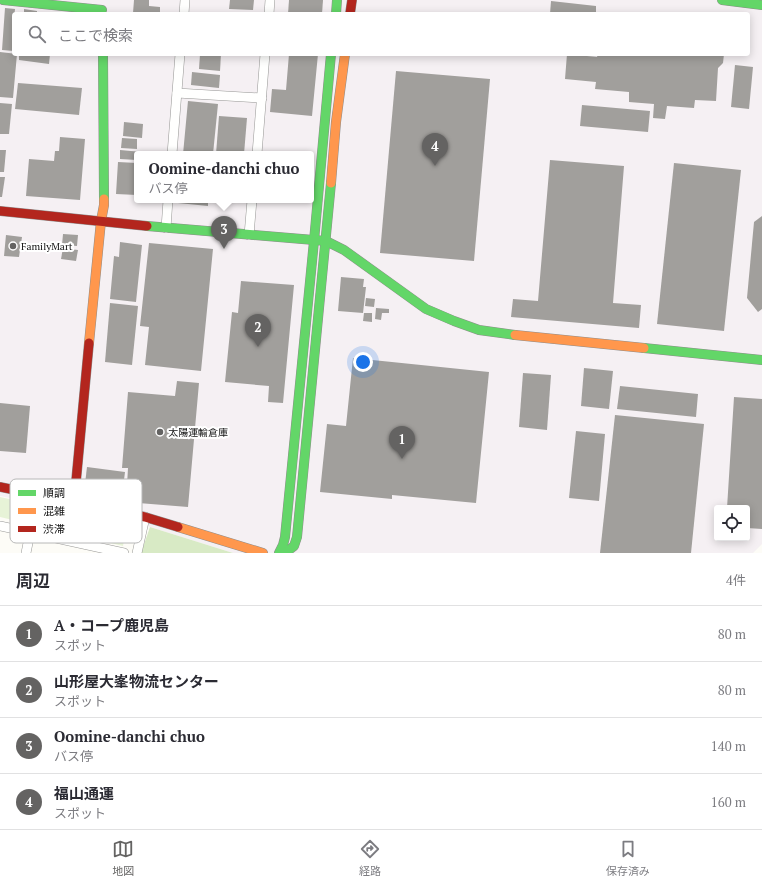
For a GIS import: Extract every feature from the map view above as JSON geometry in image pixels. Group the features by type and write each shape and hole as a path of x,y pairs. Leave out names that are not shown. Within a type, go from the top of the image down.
{"street":[{"path":"3,0 102,12 103,0"},
{"path":"184,12 185,0"},
{"path":"269,12 270,0"},
{"path":"336,12 337,0"},
{"path":"350,12 352,0"},
{"path":"722,0 762,5"},
{"path":"76,479 101,221 104,205 103,56"},
{"path":"172,151 180,56"},
{"path":"257,151 265,56"},
{"path":"279,553 285,537 332,56"},
{"path":"285,553 294,546 297,537 336,122 345,56"},
{"path":"177,93 262,98"},
{"path":"166,228 168,203"},
{"path":"249,236 252,203"},
{"path":"0,211 249,236 326,241 344,250 426,309 479,330 503,334 762,360"},
{"path":"0,487 10,489"},
{"path":"142,516 263,553"},
{"path":"142,530 145,517"},
{"path":"0,526 10,528"},
{"path":"26,553 28,543"},
{"path":"77,543 124,553"},
{"path":"137,553 139,543"}],"shaded area":[{"path":"0,0 762,0 762,544 753,553 233,553 142,525 142,479 10,479 10,498 0,496"}],"green space":[{"path":"0,497 10,499 10,519 0,517"},
{"path":"150,527 233,553 141,553"},
{"path":"110,543 124,543 123,546"}],"building":[{"path":"134,0 149,0 149,6 160,7 160,12 133,12"},
{"path":"230,0 254,0 253,10 229,9"},
{"path":"289,0 323,0 322,12 288,12"},
{"path":"551,1 596,6 596,12 550,12"},
{"path":"5,8 15,9 15,12 12,12 12,51 2,50"},
{"path":"24,9 37,11 37,12 24,12"},
{"path":"0,52 12,53 12,56 17,56 13,98 0,97"},
{"path":"19,56 50,56 49,64 19,60"},
{"path":"200,56 221,56 220,71 199,69"},
{"path":"289,56 318,56 312,116 270,112 272,89 286,90"},
{"path":"567,56 724,56 723,63 718,68 716,101 695,100 694,108 667,106 665,119 653,118 654,104 629,102 629,92 595,89 596,82 565,79"},
{"path":"735,65 753,67 749,109 731,107"},
{"path":"396,71 490,79 474,261 380,253"},
{"path":"192,72 220,75 219,88 191,85"},
{"path":"18,83 82,88 79,115 15,109"},
{"path":"188,101 218,104 213,151 183,151"},
{"path":"0,103 12,104 9,134 0,134"},
{"path":"582,105 650,111 648,132 580,126"},
{"path":"219,116 247,118 244,151 216,151"},
{"path":"124,122 143,124 142,138 123,136"},
{"path":"60,137 85,139 80,200 26,196 29,159 54,161 55,151 59,151"},
{"path":"122,138 137,139 137,149 121,148"},
{"path":"0,150 6,150 4,172 0,172"},
{"path":"120,150 134,151 134,160 120,159"},
{"path":"550,160 624,166 613,303 641,305 639,328 511,317 513,299 538,301"},
{"path":"118,162 134,163 134,195 116,194"},
{"path":"674,163 741,170 724,331 657,324"},
{"path":"0,177 5,177 2,197 0,197"},
{"path":"178,203 208,203 208,206"},
{"path":"762,216 762,309 758,312 747,298 754,222"},
{"path":"63,234 78,235 77,246 62,245"},
{"name":"FamilyMart","path":"6,235 22,237 19,257 4,256"},
{"path":"120,242 142,245 136,302 110,299 114,256 119,257"},
{"path":"149,243 213,249 201,371 145,365 149,327 140,326"},
{"path":"63,248 78,250 76,261 61,259"},
{"path":"341,277 364,279 363,287 366,287 363,313 338,311"},
{"path":"241,281 294,285 283,403 268,402 269,386 225,382 232,312 238,313"},
{"path":"366,298 375,299 374,307 365,306"},
{"path":"110,303 138,306 132,365 105,362"},
{"path":"376,308 389,309 389,313 382,313 381,320 375,319"},
{"path":"364,313 372,313 372,322 363,321"},
{"path":"353,358 489,372 476,503 392,495 392,499 320,492 327,424 346,426"},
{"path":"584,368 613,371 609,409 581,406"},
{"path":"523,373 551,375 547,430 519,427"},
{"name":"太陽運輸倉庫","path":"177,381 199,383 188,507 142,503 142,479 127,479 128,468 122,468 128,392 175,396"},
{"path":"620,386 698,394 696,417 617,409"},
{"path":"734,397 762,399 762,529 750,528 750,505 727,505"},
{"path":"0,403 30,406 26,453 0,451"},
{"path":"615,415 704,424 691,553 600,553"},
{"path":"576,431 605,434 599,501 569,498"},
{"path":"87,467 125,472 124,479 86,479"}],"traffic: fast":[{"path":"3,0 102,10"},
{"path":"336,12 337,0"},
{"path":"722,0 762,5"},
{"path":"103,56 104,199"},
{"path":"279,553 285,537 331,56"},
{"path":"285,553 294,546 297,537 331,183"},
{"path":"147,226 326,241 344,250 426,309 479,330 515,335"},
{"path":"644,348 762,360"}],"traffic: slow":[{"path":"331,183 336,122 345,56"},
{"path":"89,343 104,199"},
{"path":"515,335 644,348"},
{"path":"178,527 263,553"}],"traffic: jam":[{"path":"350,12 352,0"},
{"path":"0,211 147,226"},
{"path":"76,479 89,343"},
{"path":"0,487 10,489"},
{"path":"142,516 178,527"}],"place":[{"name":"福山通運","path":"435,166"},
{"name":"FamilyMart","path":"13,246"},
{"name":"Oomine-danchi chuo","path":"224,249"},
{"name":"山形屋大峯物流センター","path":"258,347"},
{"name":"太陽運輸倉庫","path":"160,432"},
{"name":"A・コープ鹿児島","path":"402,459"}]}
